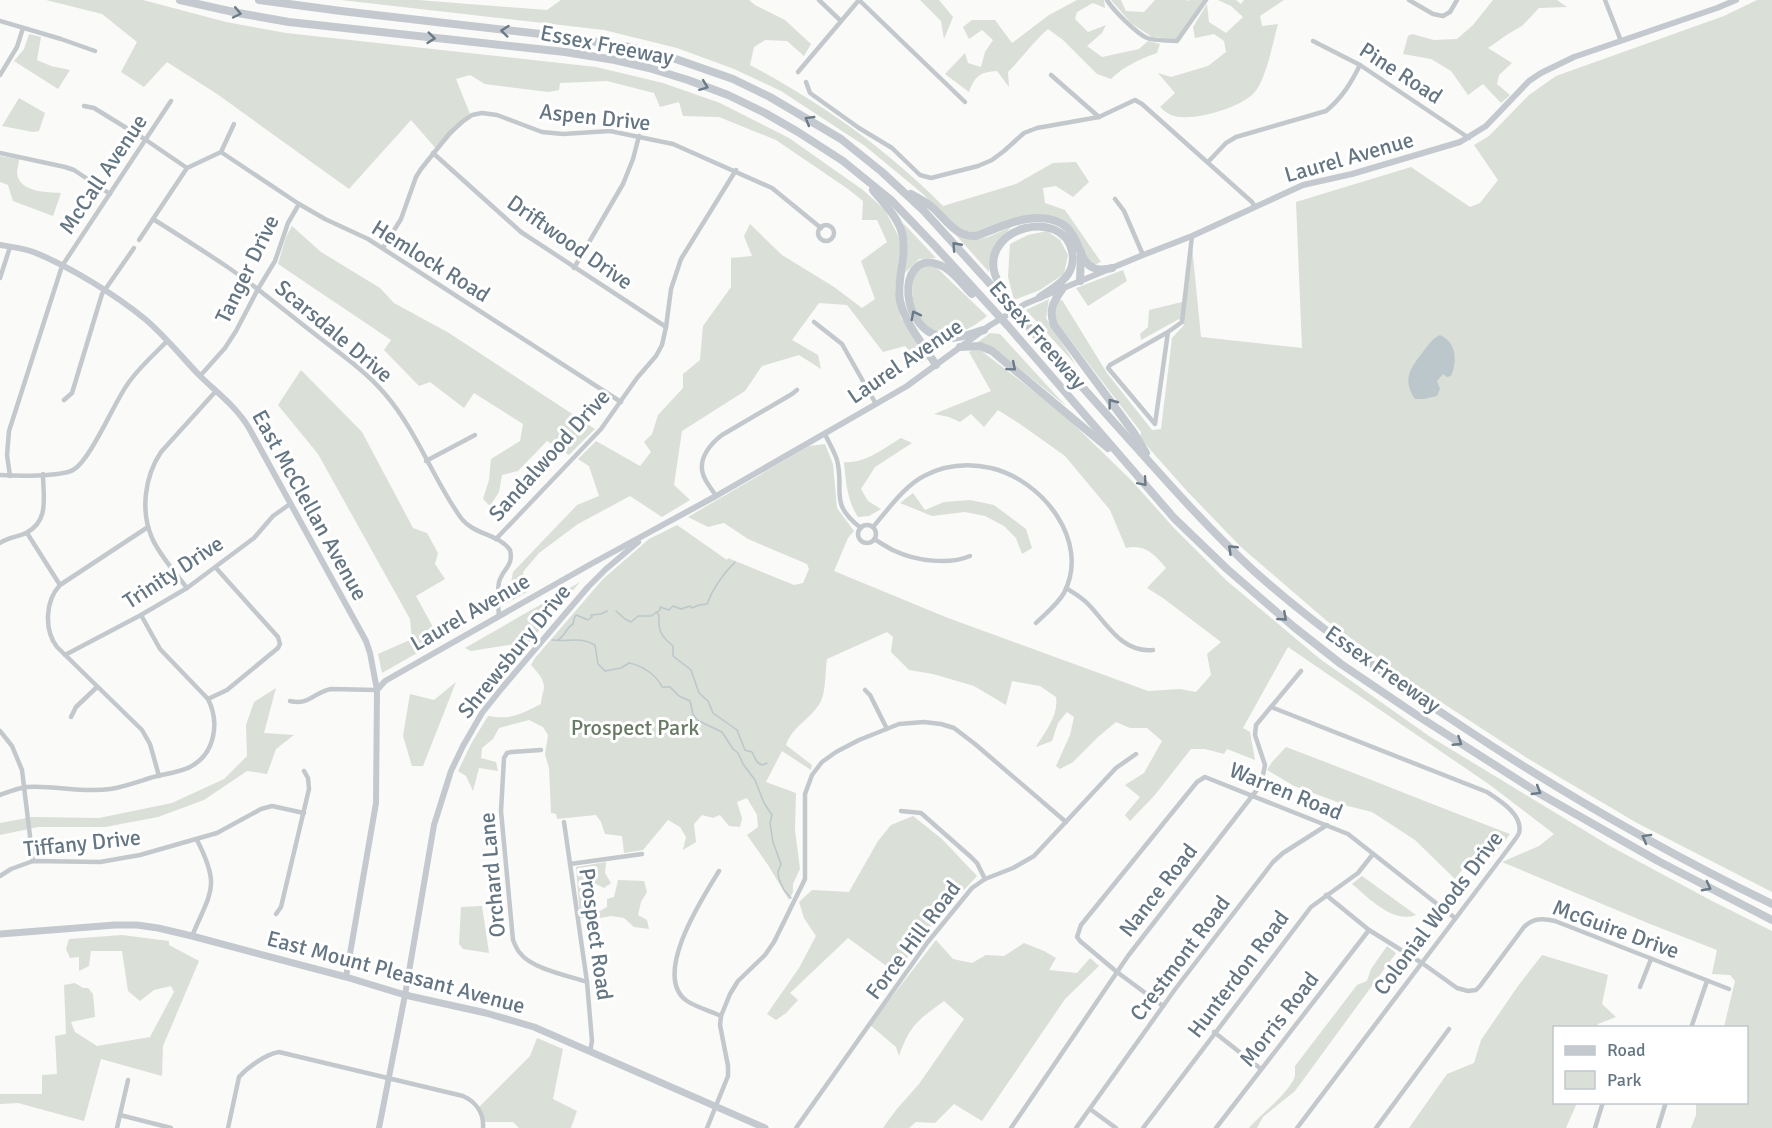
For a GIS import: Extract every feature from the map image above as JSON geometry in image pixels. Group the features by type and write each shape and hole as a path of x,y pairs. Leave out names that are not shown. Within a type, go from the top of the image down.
{"highway":[{"name":"Essex Freeway","path":"180,0 289,22 565,52 615,60 688,80 728,95 765,113 823,147 891,200 936,246 1024,344 1174,518 1227,569 1294,627 1341,664 1418,716 1554,802 1658,861 1772,920"},
{"name":"Essex Freeway","path":"259,0 558,36 628,47 667,56 733,79 770,97 841,139 900,187 923,210 1213,531 1261,577 1340,642 1394,682 1561,789 1674,853 1772,904"},
{"path":"861,175 892,214 900,228 903,237 899,283 901,304 909,326 921,340 936,365"},
{"path":"900,187 932,206 958,233 967,236 976,236 1020,221 1042,219 1055,221 1067,228 1077,240 1087,264 1102,270 1113,268"},
{"path":"1027,325 1005,294 995,275 994,261 996,251 1003,240 1014,232 1034,227 1048,228 1059,233 1068,242 1072,255 1067,276 1040,297"},
{"path":"1080,281 1081,252"},
{"path":"986,328 950,338 940,337 922,328 910,304 908,284 913,270 924,263 936,264 944,268 1024,344"},
{"path":"1064,288 1053,302 1051,317 1054,325 1134,433 1156,469"},
{"path":"960,348 980,346 992,351 1128,465"}],"main road":[{"name":"Laurel Avenue","path":"377,690 384,681 716,496 907,386 986,328 1025,304 1192,236 1303,185 1449,147 1469,138 1486,126 1529,81 1541,73 1574,57 1736,0"},
{"name":"East McClellan Avenue","path":"0,245 34,252 106,291 146,320 243,418 366,642 372,660 377,690"},
{"name":"Shrewsbury Drive","path":"379,1128 405,995 434,825 455,762 482,713 597,578 647,534"},
{"path":"588,566 597,578"},
{"path":"346,977 376,803 377,690"},
{"name":"East Mount Pleasant Avenue","path":"0,934 138,925 192,936 405,995 534,1027 765,1128"}],"street":[{"path":"819,0 841,21"},
{"path":"798,72 859,0 965,102"},
{"path":"1107,0 1124,19 1147,38 1177,41 1206,0"},
{"path":"1409,0 1433,14 1443,16 1450,12 1457,0"},
{"path":"1605,0 1621,41"},
{"path":"0,21 95,51"},
{"path":"0,75 17,47 23,28"},
{"name":"Pine Road","path":"1313,41 1360,65 1469,138"},
{"path":"1208,162 1236,136 1326,111 1344,94 1360,65"},
{"path":"1051,75 1099,117"},
{"path":"806,82 810,93 892,148 920,175 931,178 985,163 1005,151 1024,133 1036,128 1099,117 1131,101 1139,102 1208,162 1255,207"},
{"name":"McCall Avenue","path":"10,476 7,455 9,431 62,266 171,101"},
{"path":"84,106 94,108 188,168"},
{"name":"Aspen Drive","path":"383,248 401,219 416,177 433,153 462,122 482,113 497,115 542,132 563,134 610,131 673,144 736,170 772,188 821,228"},
{"path":"139,240 188,168 220,152 234,124"},
{"path":"574,268 623,184 639,136"},
{"name":"Hemlock Road","path":"220,152 299,204 383,248 621,402"},
{"path":"0,153 74,170 110,194"},
{"name":"Driftwood Drive","path":"433,153 521,232 666,327"},
{"name":"Sandalwood Drive","path":"496,539 583,450 656,356 662,345 671,289 681,259 736,170"},
{"path":"1114,199 1124,211 1143,255"},
{"name":"Tanger Drive","path":"200,376 225,348 236,331 274,261 288,223 299,204"},
{"name":"Scarsdale Drive","path":"153,219 258,289 374,382 399,411 464,522 478,532 496,539"},
{"path":"1168,332 1155,424 1108,368 1182,322 1192,236"},
{"path":"0,278 10,247"},
{"path":"64,400 72,393 102,294 134,248"},
{"path":"814,322 842,344 876,404"},
{"path":"0,475 72,471 82,462 134,374 167,341"},
{"path":"716,496 702,472 703,461 711,443 797,390"},
{"path":"187,588 159,550 148,527 147,486 155,461 172,438 216,391"},
{"path":"825,434 837,460 842,509 861,528"},
{"path":"426,460 475,435"},
{"path":"873,527 905,490 915,481 933,472 962,465 982,466 1001,471 1019,480 1035,492 1057,516 1065,528 1072,557 1071,572 1066,588 1055,605 1036,623"},
{"path":"0,543 27,533 42,518 43,474"},
{"name":"Trinity Drive","path":"65,655 187,588 254,538 273,516 290,504"},
{"path":"866,525 873,527 876,532 874,539 869,543 862,541 859,536 861,528 866,525"},
{"path":"148,527 60,585 51,601 48,623 53,642 146,735 159,776"},
{"path":"27,533 60,585"},
{"path":"496,539 508,547 511,557 499,583 499,616"},
{"path":"874,539 909,556 952,561 970,556"},
{"path":"208,699 227,690 280,645 278,637 216,568"},
{"path":"1066,588 1083,598 1119,639 1136,649 1153,650"},
{"path":"0,795 25,787 111,789 189,768 197,763 206,752 212,740 215,721 208,699 160,649 141,615"},
{"name":"Nance Road","path":"1011,1128 1117,972 1252,795 1263,775 1265,765 1255,735 1256,725 1301,670"},
{"path":"71,717 76,707 97,687"},
{"path":"290,701 305,702 325,690 332,689 377,690"},
{"path":"865,690 870,695 886,729"},
{"name":"Colonial Woods Drive","path":"1270,707 1487,792 1507,805 1519,822 1519,833 1297,1128"},
{"path":"707,1128 728,1076 720,1025 721,1016 738,981 765,955 774,942 805,879 805,794 812,775 822,762 836,752 899,724 924,722 942,724 954,728 975,744 1066,822"},
{"path":"0,731 12,746 22,770 33,861"},
{"name":"Orchard Lane","path":"541,750 511,752 507,753 504,758 501,811 513,940 520,954 530,962 587,982"},
{"name":"Force Hill Road","path":"796,1128 927,944 972,888 985,879 1013,868 1034,856 1116,768 1136,754"},
{"path":"276,914 281,907 309,789 308,778 304,771"},
{"name":"Warren Road","path":"1117,972 1080,941 1077,933 1197,782 1205,777 1348,834 1455,918"},
{"name":"Tiffany Drive","path":"0,876 11,869 33,861 99,862 140,855 217,833 261,809 272,806 304,813"},
{"path":"901,811 921,813 977,863 985,879"},
{"name":"Prospect Road","path":"564,822 587,982 591,1052"},
{"name":"Crestmont Road","path":"1076,1128 1163,1006 1273,862 1327,825"},
{"path":"192,936 212,888 209,864 197,840"},
{"path":"570,864 642,854"},
{"name":"Hunterdon Road","path":"1143,1128 1311,907 1358,873 1373,854"},
{"path":"719,871 691,919 674,966 673,976 676,986 686,1000 721,1016"},
{"path":"1326,895 1369,930 1422,963"},
{"name":"McGuire Drive","path":"1422,963 1462,991 1476,990 1524,927 1539,918 1555,921 1729,989"},
{"name":"Morris Road","path":"1216,1128 1369,930"},
{"path":"1640,987 1651,959"},
{"path":"1117,972 1163,1006"},
{"path":"1692,1026 1707,981"},
{"path":"1376,1128 1449,1029"},
{"path":"1214,1032 1261,1069"},
{"path":"228,1128 239,1077 244,1071 273,1053 285,1052 463,1096 470,1099 478,1108 483,1128"},
{"path":"117,1128 128,1080"},
{"path":"1595,1128 1602,1104"},
{"path":"1658,1128 1665,1104"},
{"path":"1090,1109 1116,1128"},
{"path":"120,1115 171,1128"}],"green space":[{"path":"46,0 143,0 226,22 286,33 596,67 663,83 720,103 789,138 863,190 885,210 901,241 895,290 901,318 929,358 921,363 905,346 883,352 847,305 819,303 792,340 818,355 821,369 799,355 762,366 745,391 682,431 674,485 690,500 662,517 630,496 578,524 539,553 523,572 527,592 507,603 513,572 577,505 599,496 589,466 578,459 596,441 640,466 651,452 644,442 652,434 658,415 683,388 683,374 700,360 703,326 731,287 731,258 752,256 744,236 750,224 782,255 834,287 862,308 875,299 861,261 887,242 877,220 862,220 863,201 776,140 719,117 683,116 679,102 660,107 654,93 607,81 560,83 559,90 549,92 485,84 470,75 456,79 470,114 438,151 411,120 349,189 217,94 167,62 144,87 121,72 137,42 102,14"},
{"path":"341,0 418,0 547,10 561,0 749,0 785,20 811,44 804,56 787,41 765,40 754,47 750,65 802,95 852,128 899,165 943,206 1016,184 1053,163 1076,162 1089,182 1073,197 1056,186 1043,188 1045,203 1065,210 1101,262 1090,264 1072,230 1048,216 977,233 957,229 923,194 865,146 781,91 734,69 677,48 604,30"},
{"path":"920,0 939,0 953,17 944,39 941,21"},
{"path":"1077,0 1104,0 1105,8 1093,3 1077,12 1075,19 1088,32 1106,25 1102,33 1087,46 1102,57 1139,49 1148,41 1160,44 1157,53 1133,63 1111,79 1097,74 1063,40 1048,29 1008,72 1009,87 997,71 986,72 979,76 969,92 945,74 965,53 968,63 981,67 985,52 993,40 982,30 969,39 963,27 972,20 995,20 1012,43 1049,15"},
{"path":"1111,0 1121,0 1126,11 1144,12 1155,0 1204,0 1177,39 1152,37 1131,23"},
{"path":"1218,0 1236,0 1241,4 1244,0 1284,0 1260,16 1262,26 1278,24 1262,79 1254,93 1247,99 1227,109 1202,116 1171,115 1160,107 1175,93 1158,73 1171,77 1208,66 1226,52 1224,41 1214,34 1195,38 1193,27 1207,4 1209,22 1226,33 1243,17 1231,6"},
{"path":"1493,0 1557,0 1567,7 1539,8 1522,26 1488,48 1512,63 1499,75 1497,84 1510,95 1501,103 1483,84 1468,95 1451,71 1431,59 1403,54 1408,36 1412,34 1434,40 1457,39 1473,25"},
{"path":"1757,0 1772,0 1772,892 1637,823 1527,758 1424,691 1327,621 1241,547 1186,490 1140,438 1141,432 1052,316 1058,301 1062,300 1107,373 1152,430 1161,429 1172,338 1184,325 1179,319 1141,340 1140,334 1148,327 1149,310 1186,301 1192,246 1201,337 1302,348 1296,202 1411,167 1470,207 1480,203 1498,180 1474,145 1489,136 1529,95 1556,76 1724,16"},
{"path":"29,34 41,37 37,60 70,70 58,89 14,61 24,49"},
{"path":"19,98 45,113 39,131 2,126"},
{"path":"0,156 19,159 17,173 19,180 28,188 42,192 61,193 53,216 13,201 8,185 0,182"},
{"path":"903,223 936,258 919,259 905,273 908,242"},
{"path":"292,226 321,252 380,288 394,303 449,333 595,429 569,455 547,441 518,471 502,475 499,492 490,506 483,499 489,480 491,459 520,441 523,424 474,393 464,408 430,382 419,386 384,350 391,340 278,264 286,237"},
{"path":"1011,227 992,250 989,272 955,234 973,240 988,237"},
{"path":"1047,231 1060,240 1068,255 1064,274 1040,290 1014,300 1008,277 1010,244 1028,235"},
{"path":"926,266 936,267 987,316 971,327 954,334 940,333 927,326 917,315 913,295 915,275 918,270"},
{"path":"1123,270 1127,281 1088,306 1076,288"},
{"path":"1049,299 1046,318 1076,365 1026,310"},
{"path":"990,333 1000,334 1066,406 995,349 978,342"},
{"name":"Prospect Park","path":"979,349 1061,412 1131,480 1174,528 1227,581 1320,659 1429,736 1610,846 1772,931 1772,1128 1691,1128 1696,1115 1696,1104 1748,1104 1748,1026 1724,1026 1735,981 1730,975 1712,974 1717,950 1502,862 1539,846 1554,834 1490,785 1288,647 1243,728 1250,732 1255,760 1227,749 1224,754 1205,749 1191,749 1154,796 1130,821 1125,815 1140,797 1125,785 1144,773 1162,741 1147,728 1130,728 1116,722 1073,762 1060,769 1056,766 1070,735 1074,717 1067,712 1058,723 1052,741 1036,747 1050,723 1056,704 1056,697 1040,686 1012,681 1006,705 974,686 933,674 909,670 891,652 893,637 887,632 827,659 823,697 813,713 789,738 786,745 812,765 811,770 782,751 766,782 796,793 795,830 800,869 789,900 747,835 758,827 757,815 747,798 737,802 742,818 740,827 729,826 720,815 713,818 702,815 694,824 696,842 683,850 686,837 680,827 668,820 643,850 624,853 622,836 605,834 596,815 557,819 556,814 551,813 549,768 545,754 548,735 543,727 529,720 499,728 493,739 482,748 481,758 496,762 498,771 479,768 473,791 466,776 458,771 488,716 510,717 541,704 544,684 531,665 535,658 603,579 649,539 677,525 727,560 728,558 794,585 803,583 809,569 807,564 748,539 724,523 708,527 688,517 809,446 825,444 833,464 837,508 854,531 848,538 834,571 948,618 1148,691 1180,689 1196,692 1211,675 1207,654 1221,642 1147,588 1166,568 1149,551 1139,547 1126,548 1110,510 1065,456 998,410 984,427 971,414 960,422 934,414 991,391 969,352"},
{"path":"301,370 362,432 413,528 427,533 438,553 435,564 445,579 416,596 440,640 382,673 378,654 412,639 410,619 318,454 278,405"},
{"path":"901,438 912,443 875,467 861,489 868,501 881,509 869,516 858,517 849,498 844,462 867,458"},
{"path":"913,493 925,510 944,502 970,500 994,505 1026,529 1032,548 1022,554 1016,538 1004,526 985,516 965,512 932,516 900,503"},
{"path":"580,582 526,646 521,643 471,651 465,648"},
{"path":"456,682 423,766 412,766 403,736 410,694 434,700"},
{"path":"276,688 264,733 294,735 276,749 267,774 247,771 204,800 158,817 105,827 38,827 0,835 0,823 32,817 99,818 172,803 224,779 247,756 246,725 254,702"},
{"path":"1286,747 1510,834 1493,857 1482,852 1472,857 1455,879 1415,840 1372,812 1348,806 1294,786 1267,770"},
{"path":"913,816 942,839 977,876 934,922 896,973 848,938 790,993 798,1000 786,1013 776,1020 767,1014 799,968 816,936 804,918 799,902 812,890 849,892 878,841 891,825"},
{"path":"606,862 605,873 611,883 604,888 590,881 588,901 591,911 600,911 607,907 607,899 614,897 618,880 644,881 647,892 641,902 638,915 647,920 649,929 634,927 624,918 611,916 594,919 580,918 576,867"},
{"path":"1362,876 1416,915 1399,916 1382,908 1352,884"},
{"path":"482,906 489,953 463,949 459,944 461,907"},
{"path":"122,935 169,941 169,945 199,961 163,1046 162,1076 101,1059 84,1121 18,1103 0,1104 0,1094 42,1094 42,1075 57,1074 55,1036 66,1034 64,985 75,983 88,988 93,994 95,1017 71,1022 75,1032 97,1046 150,1037 174,992 171,986 154,990 140,1001 128,991 122,951 91,951 89,966 79,971 79,957 70,958 66,949 69,939"},
{"path":"936,940 953,959 972,963 986,955 1004,956 1024,943 1056,958 1049,970 1077,973 1090,958 1099,966 1065,999 982,1121 954,1104 935,1123 916,1122 909,1128 883,1128 919,1084 964,1019 944,1001 911,1030 899,1056 896,1047 870,1025"},
{"path":"1387,946 1396,953 1295,1091 1263,1117 1257,1128 1249,1128 1288,1089 1295,1076 1295,1066 1357,985 1367,981 1371,969"},
{"path":"1542,955 1608,975 1602,1004 1616,1017 1597,1026 1553,1026 1553,1104 1577,1104 1566,1128 1409,1128 1447,1074 1474,1063 1481,1040"},
{"path":"537,1038 563,1049 553,1099 577,1111 571,1128 519,1128 513,1122 485,1122 479,1107 530,1056"}],"shaded area":[{"path":"1440,335 1449,342 1454,353 1451,376 1447,377 1443,374 1437,381 1440,389 1437,396 1415,399 1409,386 1409,374 1414,363 1428,345"}],"waterway":[{"path":"616,611 631,622 638,616 651,616 660,610 660,607 669,610 673,606 681,609 707,604 718,582 735,562"},
{"path":"558,640 573,624 576,615 588,620 592,617 591,615 607,611"},
{"path":"656,612 659,615 661,633 673,646 673,656 691,670 699,693 708,701 713,713 737,730 745,750 752,752 757,762 762,765 767,763"},
{"path":"552,640 579,640 595,645 598,664 605,671 621,668 629,663 643,668 653,675 662,687 670,687 679,696 690,701 697,720 722,732 755,780 764,803 772,815 770,823 773,842 781,864 778,872 779,879 791,898"}]}
